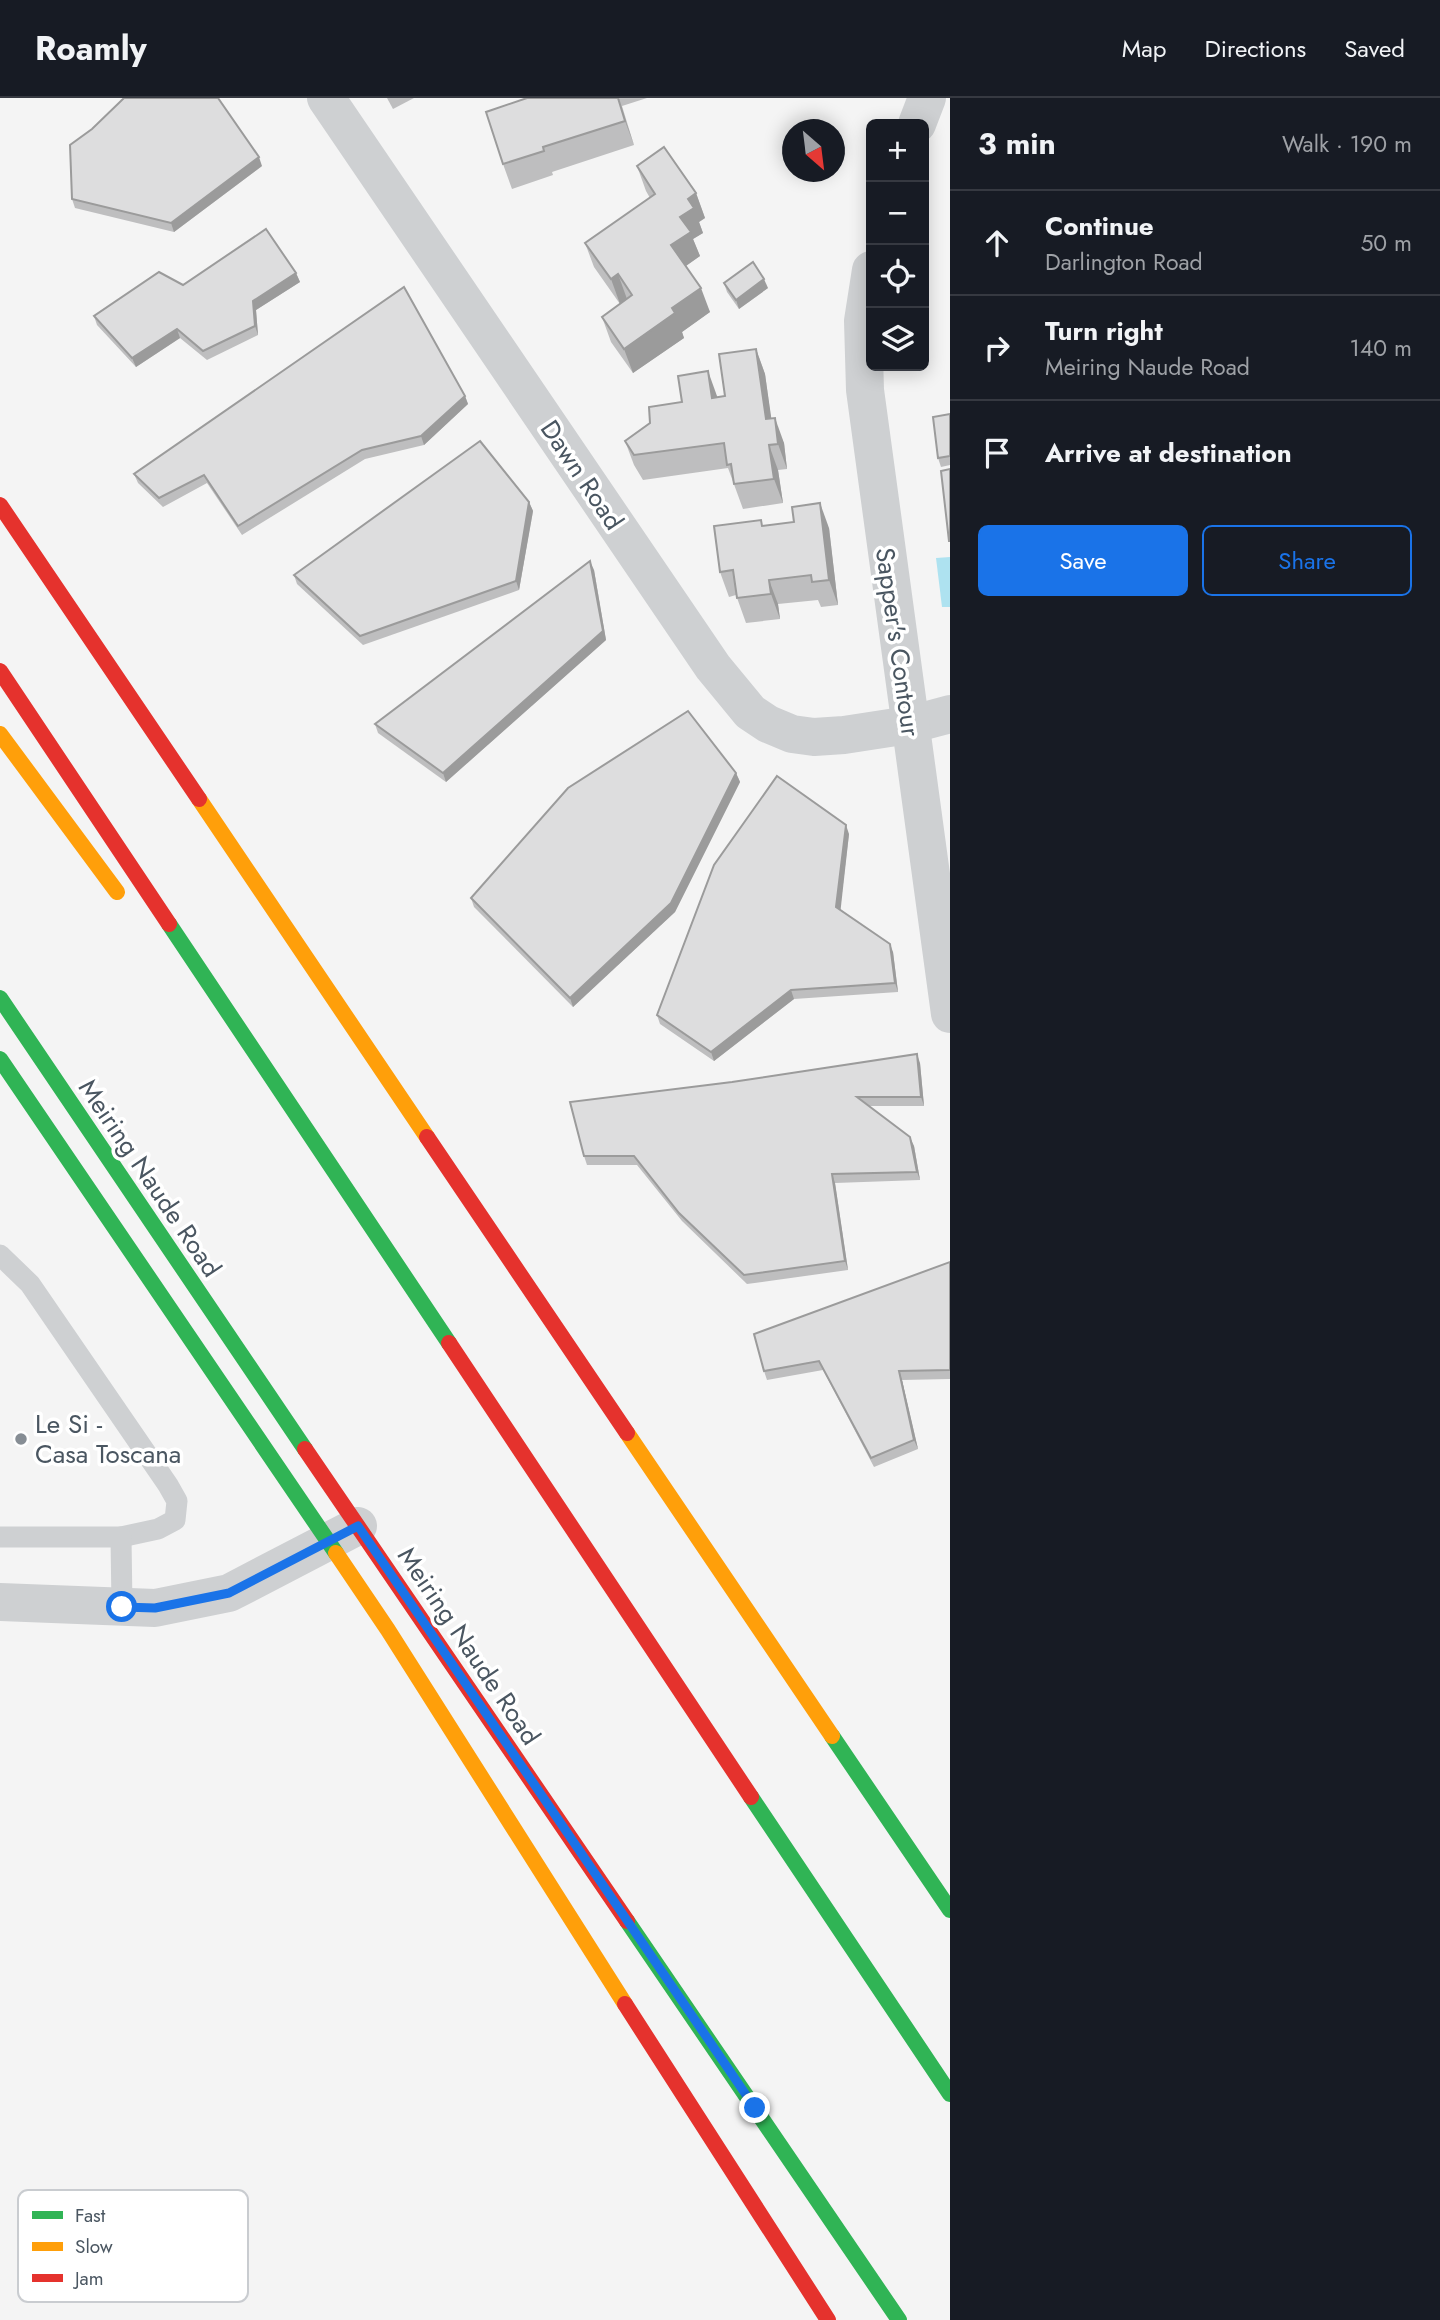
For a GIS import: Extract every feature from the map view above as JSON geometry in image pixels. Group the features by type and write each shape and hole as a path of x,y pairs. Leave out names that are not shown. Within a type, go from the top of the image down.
{"main road":[{"path":"0,505 950,1910"},
{"path":"0,671 950,2094"},
{"path":"0,734 123,899"},
{"name":"Meiring Naude Road","path":"0,998 141,1210 344,1534 388,1630 587,1946 828,2320"},
{"path":"222,1032 394,1264"},
{"name":"Meiring Naude Road","path":"0,1059 344,1534 900,2320"}],"street":[{"name":"Dawn Road","path":"326,98 705,656 750,712 792,734 814,737 909,725 950,713"},
{"path":"919,119 927,98"},
{"name":"Sapper's Contour","path":"866,302 863,321 865,390 950,1014"},
{"path":"0,1602 155,1608 229,1593 344,1534"}],"lane":[{"path":"0,1255 30,1284 177,1500 175,1520 158,1529 121,1537 0,1537"},
{"path":"121,1537 122,1607"}],"water":[{"path":"950,557 950,607 942,607 936,558"}],"building":[{"path":"124,98 218,98 259,157 171,223 72,199 70,145 92,129"},
{"path":"527,98 618,98 625,121 543,147 544,151 503,164 486,112"},
{"path":"664,147 696,193 688,199 694,208 680,217 691,232 671,245 701,288 672,308 675,313 624,349 602,317 632,295 618,274 611,279 585,243 655,194 637,166"},
{"path":"266,229 296,273 253,301 255,326 203,351 177,329 132,358 94,316 159,272 183,285"},
{"path":"753,262 764,279 736,300 724,283"},
{"path":"404,287 465,396 421,436 362,450 238,526 204,475 159,498 134,474"},
{"path":"756,349 766,419 775,418 778,444 769,445 774,479 734,484 731,464 727,465 724,443 634,455 625,441 650,423 649,407 682,402 678,376 708,371 712,398 725,396 719,354"},
{"path":"950,414 950,456 938,458 933,417"},
{"path":"480,441 529,502 516,581 360,636 294,575"},
{"path":"950,469 950,541 949,541 941,471"},
{"path":"820,503 829,580 812,582 811,575 769,580 771,594 737,598 733,570 720,572 714,526 761,520 762,526 794,522 792,507"},
{"path":"590,561 603,631 443,773 375,724"},
{"path":"688,711 736,773 671,903 570,998 471,898 568,788"},
{"path":"777,776 846,825 836,907 890,944 895,983 791,990 711,1052 657,1015 714,865"},
{"path":"917,1054 921,1097 857,1097 910,1137 917,1172 832,1174 845,1261 744,1275 679,1213 634,1156 584,1156 570,1102 732,1082"},
{"path":"950,1262 950,1370 899,1371 914,1440 871,1458 819,1361 764,1371 754,1334"}],"traffic: fast":[{"path":"169,924 449,1343"},
{"path":"0,998 305,1449"},
{"path":"0,1059 336,1553"},
{"path":"832,1736 950,1910"},
{"path":"751,1797 950,2094"},
{"path":"627,1921 899,2320"}],"traffic: slow":[{"path":"0,734 117,892"},
{"path":"199,799 427,1137"},
{"path":"627,1433 832,1736"},
{"path":"336,1553 388,1630 625,2004"}],"traffic: jam":[{"path":"0,505 199,799"},
{"path":"0,671 169,924"},
{"path":"427,1137 627,1433"},
{"path":"449,1343 751,1797"},
{"path":"305,1449 627,1921"},
{"path":"625,2004 828,2320"}],"place":[{"name":"Le Si - Casa Toscana","path":"21,1439"}],"route":[{"path":"122,1607 155,1608 229,1593 358,1526 755,2108"}]}
